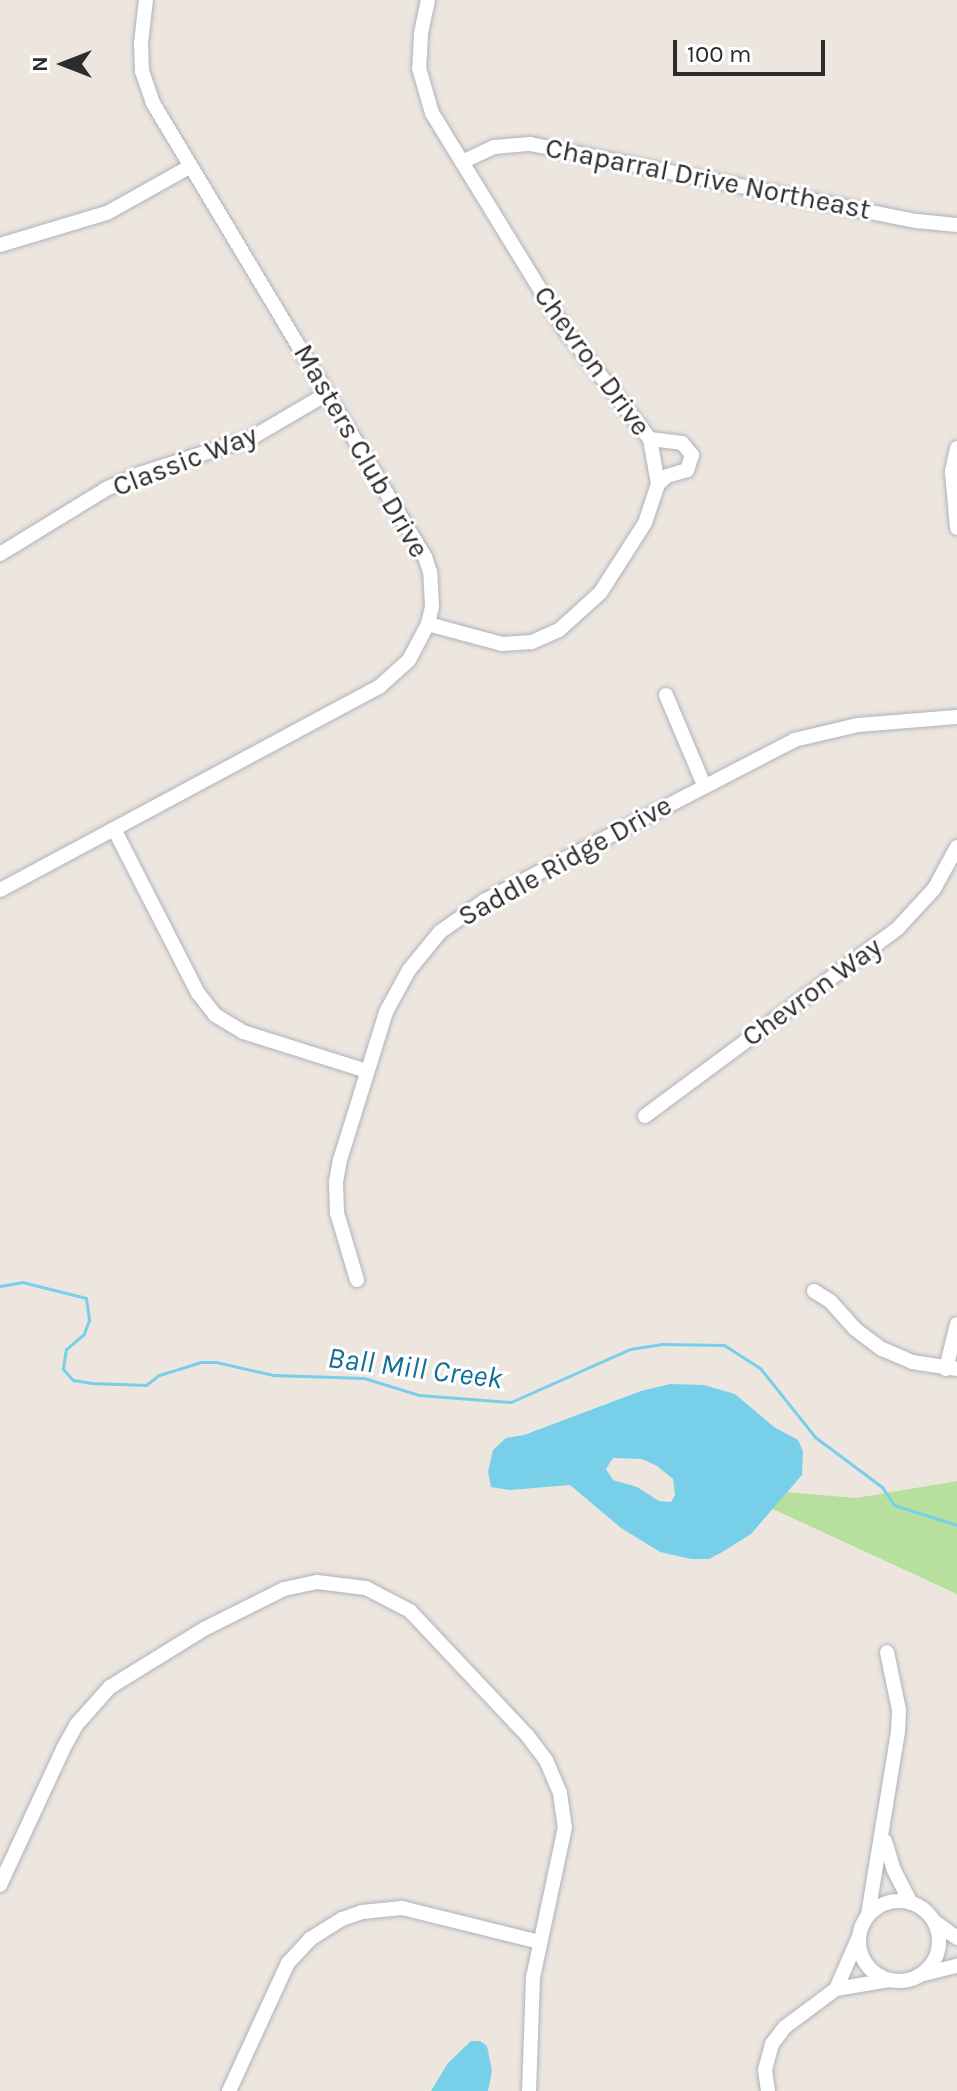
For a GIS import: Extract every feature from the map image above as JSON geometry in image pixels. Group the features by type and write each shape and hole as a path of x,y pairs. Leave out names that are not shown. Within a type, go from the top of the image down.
{"street":[{"name":"Masters Club Drive","path":"0,890 379,687 409,660 428,624 433,590 425,557 146,88 141,43 146,0"},
{"name":"Chevron Drive","path":"428,0 419,51 422,87 432,113 565,330 650,439 658,484 645,523 600,593 559,630 532,642 502,644 428,624"},
{"name":"Chaparral Drive Northeast","path":"462,162 494,147 530,144 917,221 957,225"},
{"path":"0,245 107,213 191,166"},
{"name":"Classic Way","path":"0,554 106,489 140,474 253,437 328,393"},
{"path":"650,439 682,443 692,455 687,470 667,476 658,484"},
{"path":"957,448 952,472 957,528"},
{"path":"666,695 704,785"},
{"name":"Saddle Ridge Drive","path":"357,1280 337,1213 336,1182 367,1071 396,991 440,932 484,901 755,757 822,731 957,717"},
{"path":"114,829 198,993 215,1015 243,1032 367,1071"},
{"name":"Chevron Way","path":"645,1116 898,928 934,889 957,847"},
{"path":"814,1291 830,1301 855,1329 882,1349 912,1362 952,1369 957,1324"},
{"path":"0,1885 63,1749 77,1724 110,1687 204,1629 284,1589 333,1582 366,1588 410,1611 527,1735 546,1760 560,1793 565,1827 539,1942 530,2011 529,2091"},
{"path":"836,1989 868,1915 884,1836 899,1710 887,1652"},
{"path":"884,1836 894,1870 911,1903"},
{"path":"868,1915 889,1902 911,1903 925,1910 939,1936 931,1965 919,1975"},
{"path":"229,2091 288,1963 310,1939 342,1919 372,1910 402,1908 539,1942"},
{"path":"934,1922 957,1938"},
{"path":"858,1939 865,1962 876,1973 890,1980"},
{"path":"768,2091 765,2070 772,2044 785,2027 836,1989 905,1980 957,1966"}],"green space":[{"path":"957,1481 957,1594 725,1487 856,1498"}],"water":[{"path":"670,1384 704,1385 735,1394 774,1427 798,1440 803,1451 802,1475 751,1534 709,1559 691,1559 660,1552 621,1528 570,1485 510,1490 491,1487 488,1472 493,1450 506,1438 524,1435 641,1391","holes":["613,1458 642,1459 673,1479 675,1495 671,1502 659,1501 637,1487 613,1480 606,1469"]},
{"path":"471,2041 480,2041 487,2046 492,2071 488,2091 431,2091 448,2063"}],"waterway":[{"name":"Ball Mill Creek","path":"0,1286 22,1282 86,1298 89,1320 84,1334 66,1349 63,1369 73,1380 91,1383 146,1385 159,1375 200,1362 216,1362 273,1375 364,1378 419,1395 511,1402 630,1349 661,1344 724,1345 760,1368 815,1437 882,1487 894,1505 957,1525"}]}
